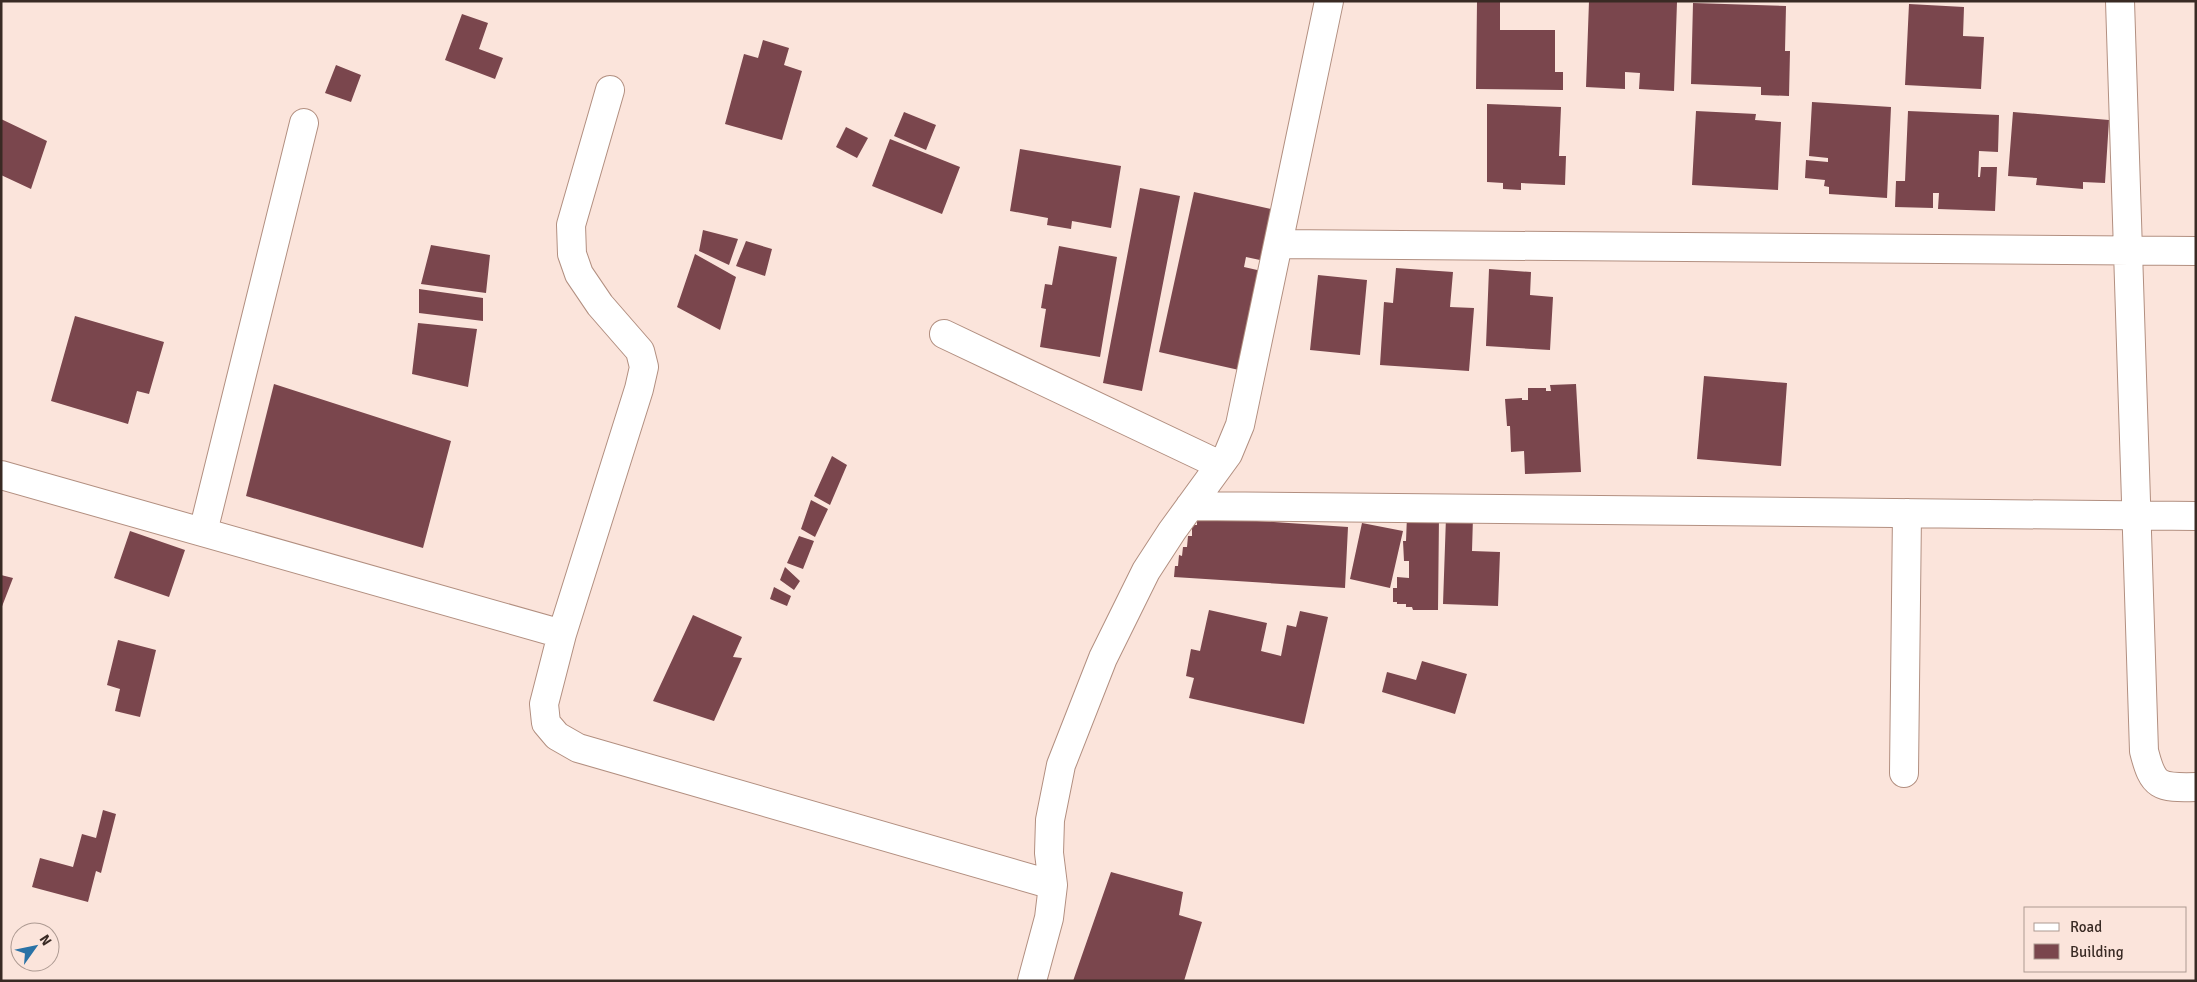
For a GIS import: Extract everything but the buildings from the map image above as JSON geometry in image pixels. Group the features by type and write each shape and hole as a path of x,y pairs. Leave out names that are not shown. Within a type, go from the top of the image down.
{"street":[{"path":"1032,981 1049,918 1053,884 1049,853 1050,820 1061,764 1103,658 1137,588 1161,547 1228,454 1240,425 1329,1"},
{"path":"2120,1 2144,751 2150,774 2159,784 2175,788 2196,788"},
{"path":"610,90 571,225 572,254 579,274 600,305 640,351 644,367 639,389 562,634 544,704 546,723 557,736 578,748 1053,884"},
{"path":"203,532 304,123"},
{"path":"1278,244 2196,251"},
{"path":"944,334 1220,465"},
{"path":"1,474 562,634"},
{"path":"1190,506 2196,516"},
{"path":"1904,773 1907,513"}]}
